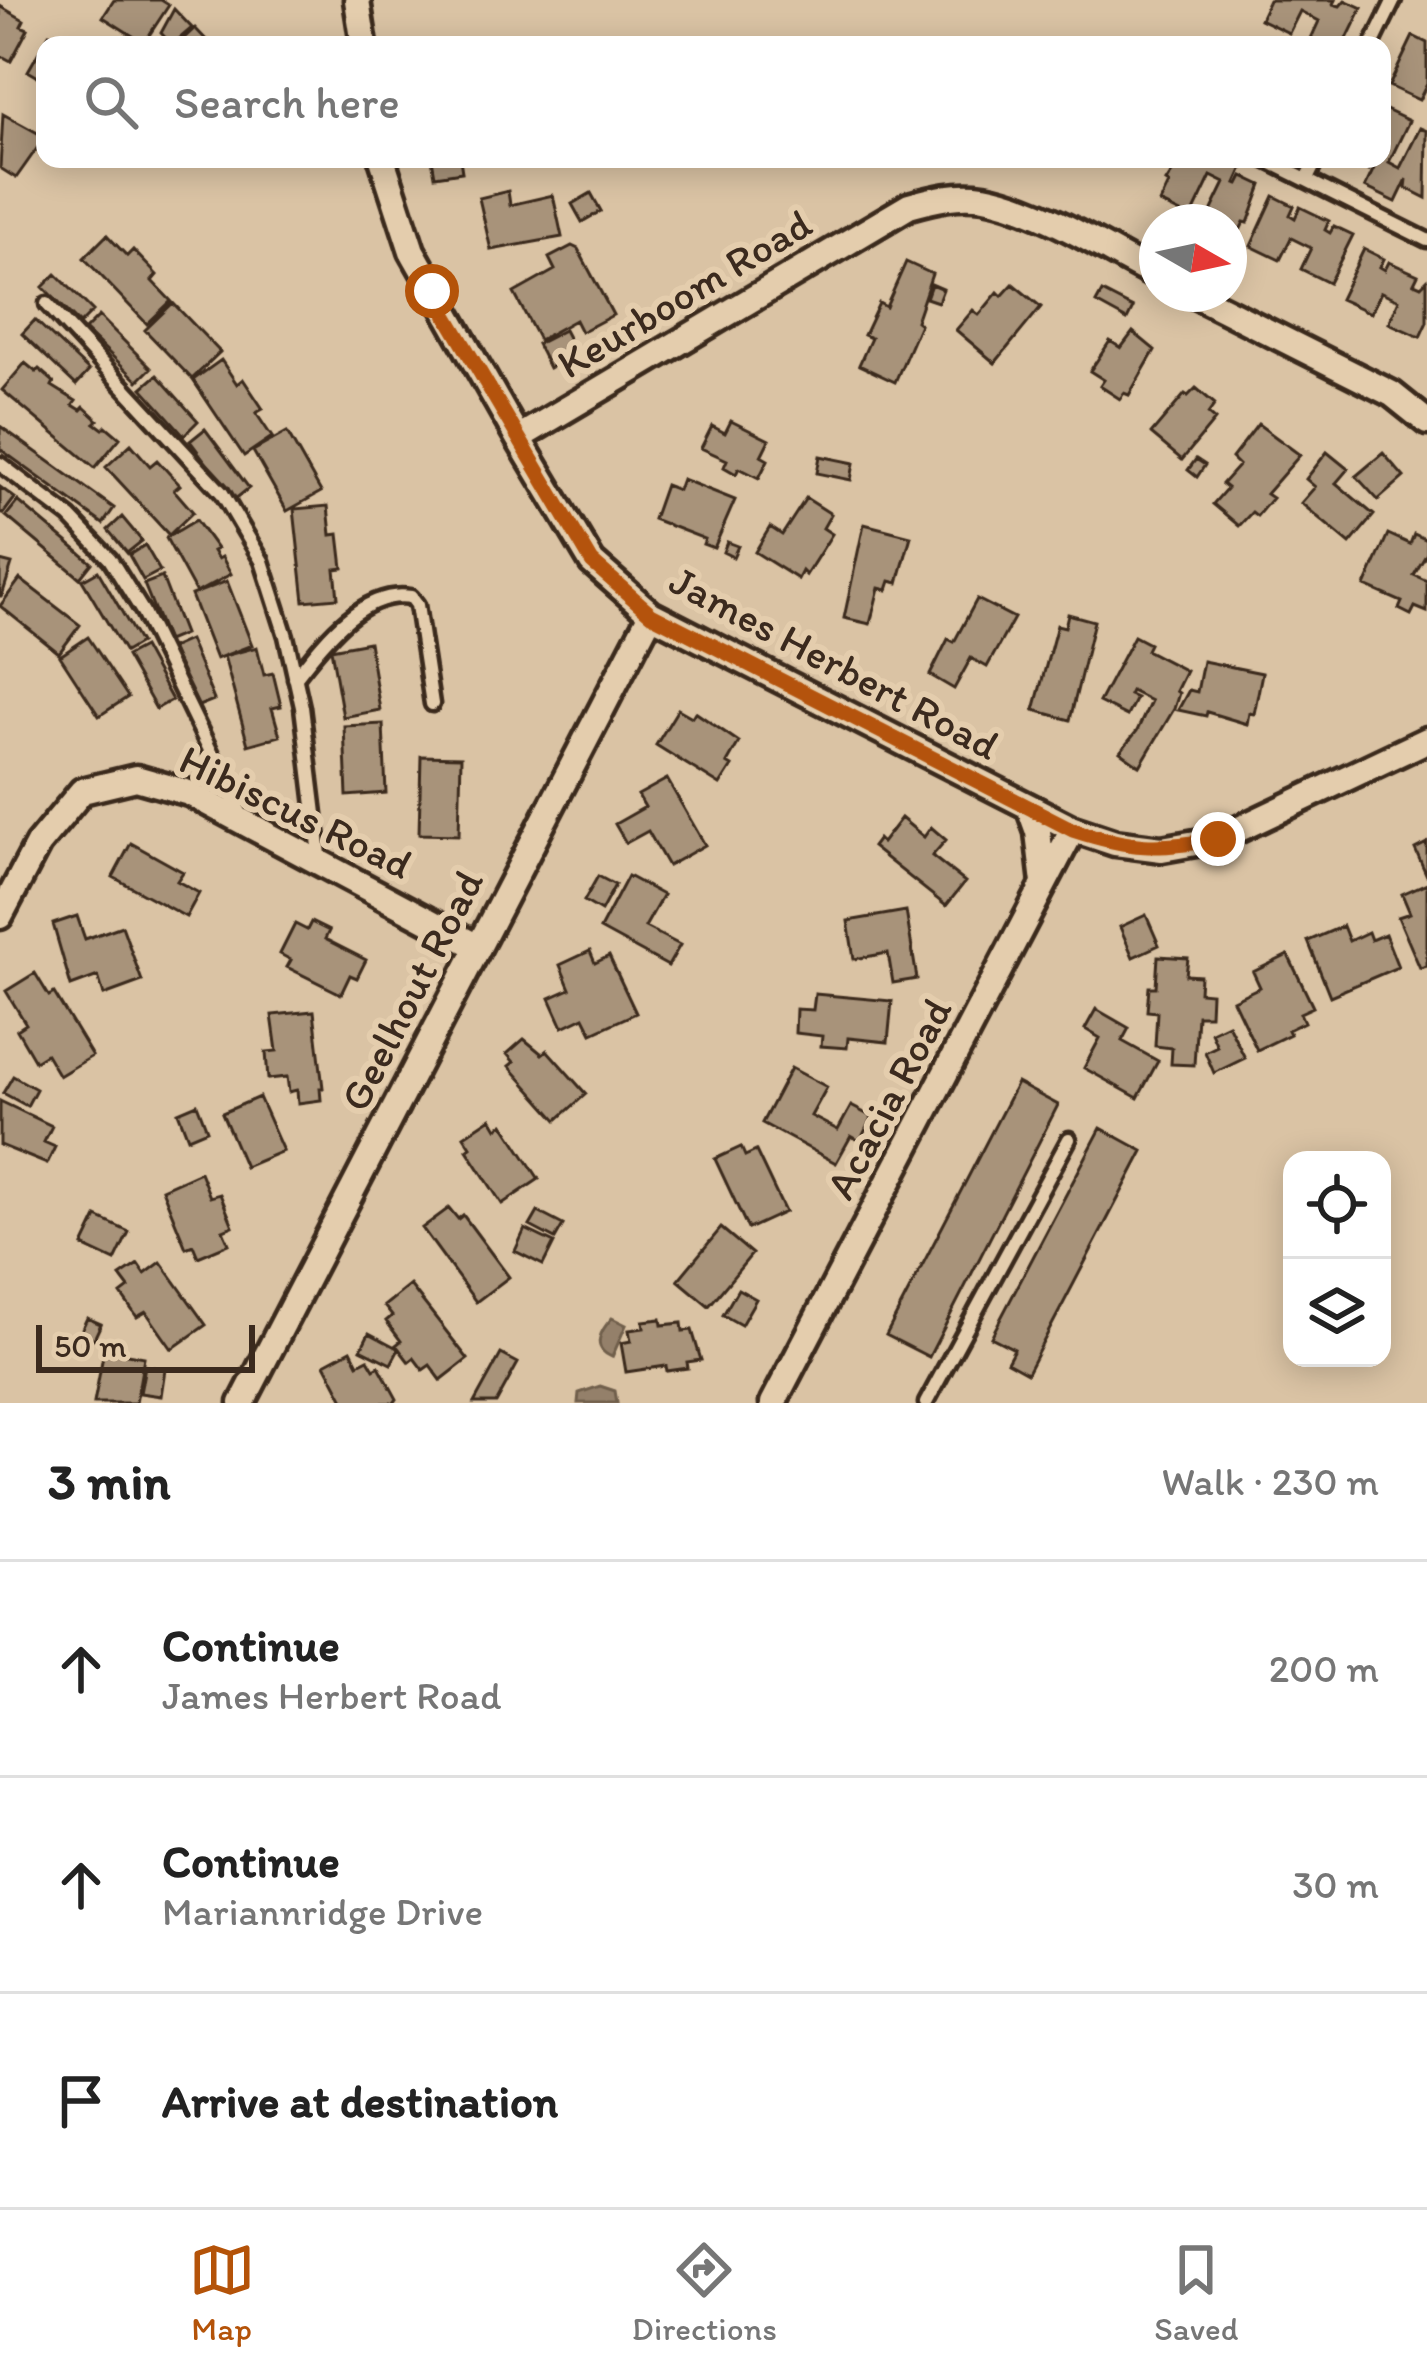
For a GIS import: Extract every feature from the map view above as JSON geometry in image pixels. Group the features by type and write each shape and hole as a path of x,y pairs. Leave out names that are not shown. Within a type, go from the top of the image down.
{"street":[{"path":"357,0 363,36"},
{"name":"James Herbert Road","path":"385,168 412,250 518,438 592,562 651,614 1073,830 1115,843 1162,849 1218,839 1427,740"},
{"name":"Keurboom Road","path":"518,438 909,206 945,196 985,197 1042,218 1139,267"},
{"path":"1229,312 1392,394 1427,422"},
{"name":"Geelhout Road","path":"242,1403 651,614"},
{"name":"Hibiscus Road","path":"0,916 38,844 82,791 136,778 189,793 476,946"},
{"path":"1029,807 1039,832 1044,885"},
{"name":"Acacia Road","path":"774,1403 1073,830"}],"lane":[{"path":"1376,36 1394,0"},
{"path":"1283,168 1427,240"},
{"path":"1307,179 1312,168"},
{"path":"47,304 222,493 262,561 296,678 321,863"},
{"path":"0,464 70,517 110,559 143,612 245,823"},
{"path":"296,678 347,620 400,596 411,597 417,605 432,704"},
{"path":"926,1403 1069,1139"}],"shaded area":[{"path":"612,1318 626,1325 612,1357 599,1344"},
{"path":"600,1386 615,1391 617,1403 578,1403 579,1393"}],"building":[{"path":"114,0 161,0 169,5 149,36 133,36 103,17"},
{"path":"1269,0 1335,0 1333,4 1340,6 1345,0 1362,8 1348,36 1312,36 1319,21 1300,11 1289,33 1260,19"},
{"path":"0,6 24,20 21,26 28,29 11,61 0,55"},
{"path":"174,9 192,28 183,36 161,33"},
{"path":"1413,36 1427,43 1427,84 1419,100 1391,87"},
{"path":"1391,112 1409,121 1391,158"},
{"path":"3,114 36,132 36,150 16,178 0,168"},
{"path":"1420,128 1427,131 1426,198 1406,188 1407,179 1396,202 1365,187 1374,168 1391,168 1391,163 1400,168"},
{"path":"434,168 461,168 462,172 435,176"},
{"path":"1175,168 1243,168 1236,183 1243,176 1262,185 1248,223 1247,204 1215,204 1225,183 1211,176 1198,204 1160,203"},
{"path":"508,191 510,205 553,195 562,237 491,250 479,198"},
{"path":"591,193 601,211 582,222 572,204"},
{"path":"1274,196 1294,206 1290,215 1295,218 1300,207 1329,221 1325,230 1330,233 1334,226 1353,235 1329,283 1301,269 1311,248 1291,238 1280,260 1251,246"},
{"path":"107,235 127,256 133,250 157,275 152,281 171,301 147,324 84,258"},
{"path":"572,246 578,249 613,315 581,332 575,320 539,340 514,293 555,270 549,258"},
{"path":"1364,249 1384,259 1380,267 1385,270 1389,262 1418,275 1414,283 1421,286 1427,280 1427,322 1420,337 1389,323 1399,300 1381,292 1371,313 1340,299"},
{"path":"906,262 932,274 916,321 920,324 895,382 859,365 871,338 864,335 879,303 886,307"},
{"path":"56,274 93,311 80,324 43,287"},
{"path":"931,284 943,289 938,302 926,298"},
{"path":"1013,284 1041,307 995,363 956,330 973,310 979,315 998,292 1002,296"},
{"path":"1102,292 1133,308 1127,320 1096,303"},
{"path":"173,303 220,352 192,379 145,330"},
{"path":"99,316 151,368 138,381 85,330"},
{"path":"35,320 89,371 76,385 22,334"},
{"path":"564,330 576,353 549,368 537,344"},
{"path":"1133,332 1155,350 1129,395 1124,393 1120,399 1100,386 1104,380 1090,371 1110,341 1121,348"},
{"path":"221,360 237,384 243,379 263,409 256,413 272,437 244,456 193,380"},
{"path":"25,363 36,372 39,369 54,382 52,386 76,401 73,405 84,407 98,420 95,423 120,438 95,468 2,390"},
{"path":"157,375 198,421 184,435 142,388"},
{"path":"1196,388 1215,404 1208,414 1215,420 1182,460 1151,434 1185,394"},
{"path":"731,421 769,440 761,456 768,460 759,478 739,468 736,474 724,467 727,460 701,448 712,426 725,433"},
{"path":"1258,424 1300,455 1266,494 1272,498 1257,516 1252,512 1239,526 1213,504 1227,488 1222,484 1239,465 1232,458"},
{"path":"0,426 114,508 103,524 0,449"},
{"path":"205,429 249,488 234,500 190,441"},
{"path":"287,432 321,492 287,511 253,451"},
{"path":"131,444 150,466 157,460 180,485 174,490 193,512 169,535 106,467"},
{"path":"1327,452 1348,469 1336,483 1374,515 1350,544 1301,503 1315,487 1306,479"},
{"path":"1383,453 1404,477 1378,500 1356,476"},
{"path":"820,456 854,463 851,480 817,473"},
{"path":"1196,459 1205,465 1197,477 1188,470"},
{"path":"682,479 735,500 714,548 703,544 705,539 653,519 665,485 678,490"},
{"path":"0,487 15,498 3,514 0,512"},
{"path":"806,498 831,514 823,528 832,534 806,575 802,571 798,579 755,552 770,527 782,535"},
{"path":"18,501 92,563 80,578 6,516"},
{"path":"328,506 331,535 339,534 343,568 335,569 338,598 304,601 294,509"},
{"path":"122,517 142,541 127,553 108,530"},
{"path":"196,520 231,574 196,593 166,538"},
{"path":"864,524 911,536 898,583 890,581 887,590 879,588 870,624 844,618"},
{"path":"1388,534 1410,544 1414,534 1427,540 1427,553 1414,575 1427,581 1427,612 1415,607 1411,615 1399,609 1402,602 1365,586"},
{"path":"727,542 738,546 733,557 723,552"},
{"path":"145,545 160,571 143,580 129,555"},
{"path":"0,561 12,564 2,596 0,596"},
{"path":"98,571 140,643 125,652 82,580"},
{"path":"162,577 184,634 167,641 144,584"},
{"path":"20,579 80,625 59,653 0,606"},
{"path":"227,581 252,645 216,659 191,595"},
{"path":"977,599 1014,618 987,667 971,658 954,689 930,675 948,639 954,642"},
{"path":"1068,614 1094,621 1070,720 1034,710 1057,625 1065,627"},
{"path":"1134,636 1149,644 1146,650 1186,671 1174,709 1140,766 1120,752 1137,731 1151,701 1131,691 1129,695 1136,698 1127,716 1099,702"},
{"path":"88,637 128,697 99,716 60,656"},
{"path":"189,640 214,700 196,707 171,648"},
{"path":"369,642 380,710 343,717 331,649"},
{"path":"143,647 172,700 156,709 126,656"},
{"path":"257,647 264,675 273,673 281,706 272,708 280,736 248,745 224,656"},
{"path":"1203,661 1262,673 1254,714 1249,713 1247,724 1207,712 1206,716 1178,710 1189,690 1197,692"},
{"path":"678,709 692,717 695,712 739,742 720,785 656,745"},
{"path":"383,724 386,793 347,796 344,726"},
{"path":"421,756 461,757 459,835 419,834"},
{"path":"667,779 705,845 668,866 648,831 626,843 615,824 645,807 638,795"},
{"path":"901,818 924,837 931,827 946,840 932,856 965,882 946,906 872,847 878,839 882,843"},
{"path":"131,843 183,872 177,881 199,893 186,917 113,877"},
{"path":"1427,843 1427,876 1415,849"},
{"path":"598,876 615,885 601,911 584,901"},
{"path":"628,876 663,895 645,927 680,945 668,966 600,929"},
{"path":"1427,883 1427,966 1420,968 1398,917 1410,913 1402,894"},
{"path":"906,911 917,979 893,983 888,953 854,959 848,921"},
{"path":"1146,915 1159,945 1133,957 1120,927"},
{"path":"77,916 85,939 122,926 142,981 104,995 98,976 71,986 53,924"},
{"path":"311,922 329,931 325,939 366,960 357,978 350,975 341,994 287,967 291,960 280,954 295,924 307,930"},
{"path":"1343,926 1349,941 1368,932 1371,940 1385,934 1398,967 1330,996 1308,941"},
{"path":"590,951 595,963 609,956 636,1013 592,1033 584,1017 563,1027 550,998 570,989 560,965"},
{"path":"1288,955 1313,1007 1300,1013 1304,1022 1288,1030 1290,1034 1257,1050 1233,1000 1260,987 1253,972"},
{"path":"1158,956 1188,958 1186,975 1200,976 1199,992 1211,993 1210,1015 1197,1015 1194,1065 1171,1064 1172,1048 1155,1046 1157,1012 1147,1011 1149,987 1156,987"},
{"path":"35,973 49,996 54,993 92,1056 59,1076 46,1054 35,1061 17,1030 26,1024 6,991"},
{"path":"815,994 892,1001 888,1042 848,1038 847,1048 821,1046 822,1036 795,1033 796,1009 813,1010"},
{"path":"1096,1009 1129,1028 1122,1041 1158,1061 1138,1098 1084,1068 1100,1038 1085,1029"},
{"path":"314,1011 321,1100 298,1103 297,1090 289,1092 287,1077 268,1079 266,1052 277,1051 272,1015"},
{"path":"1228,1024 1245,1058 1214,1073 1205,1052 1217,1046 1211,1032"},
{"path":"524,1039 542,1054 547,1050 586,1094 557,1120 509,1066 514,1062 507,1054"},
{"path":"791,1068 827,1087 811,1116 838,1130 851,1106 872,1117 860,1141 851,1136 836,1163 762,1123"},
{"path":"13,1076 36,1089 27,1106 3,1093"},
{"path":"1017,1083 1058,1105 929,1357 886,1335"},
{"path":"259,1097 283,1151 245,1167 222,1113"},
{"path":"0,1101 52,1126 44,1142 55,1147 47,1164 0,1145"},
{"path":"197,1104 207,1130 188,1138 178,1112"},
{"path":"491,1118 497,1128 503,1124 539,1179 502,1204 467,1150 471,1147 464,1136"},
{"path":"1101,1128 1143,1151 1027,1373 1007,1362 1014,1349 991,1337"},
{"path":"741,1147 745,1156 756,1151 785,1212 748,1229 715,1159"},
{"path":"200,1172 210,1197 220,1194 233,1226 223,1230 229,1244 198,1257 193,1245 186,1248 162,1189"},
{"path":"449,1208 458,1219 463,1215 509,1277 476,1302 422,1228"},
{"path":"538,1212 563,1225 555,1239 530,1226"},
{"path":"97,1217 129,1232 115,1261 83,1246"},
{"path":"721,1228 752,1254 709,1306 678,1280"},
{"path":"525,1229 554,1243 543,1265 515,1251"},
{"path":"161,1262 206,1325 172,1349 146,1312 137,1317 121,1294 129,1288 120,1276 138,1264 145,1274"},
{"path":"410,1285 468,1359 441,1380 430,1365 423,1370 414,1358 409,1362 386,1321 392,1316 384,1306"},
{"path":"738,1289 756,1299 741,1325 723,1315"},
{"path":"87,1318 101,1324 94,1339 80,1333"},
{"path":"661,1319 662,1325 682,1323 683,1331 692,1330 701,1360 687,1362 688,1368 626,1372 621,1343 631,1341 629,1330 644,1328 643,1321"},
{"path":"369,1333 399,1349 391,1364 361,1349"},
{"path":"104,1350 144,1357 136,1403 94,1403"},
{"path":"351,1350 358,1364 368,1359 374,1369 379,1366 397,1399 394,1403 338,1403 344,1400 325,1364"},
{"path":"501,1354 518,1363 496,1403 474,1403"},
{"path":"145,1366 165,1369 161,1396 140,1393"}],"route":[{"path":"432,291 592,562 651,614 1073,830 1115,843 1162,849 1218,839"}]}
